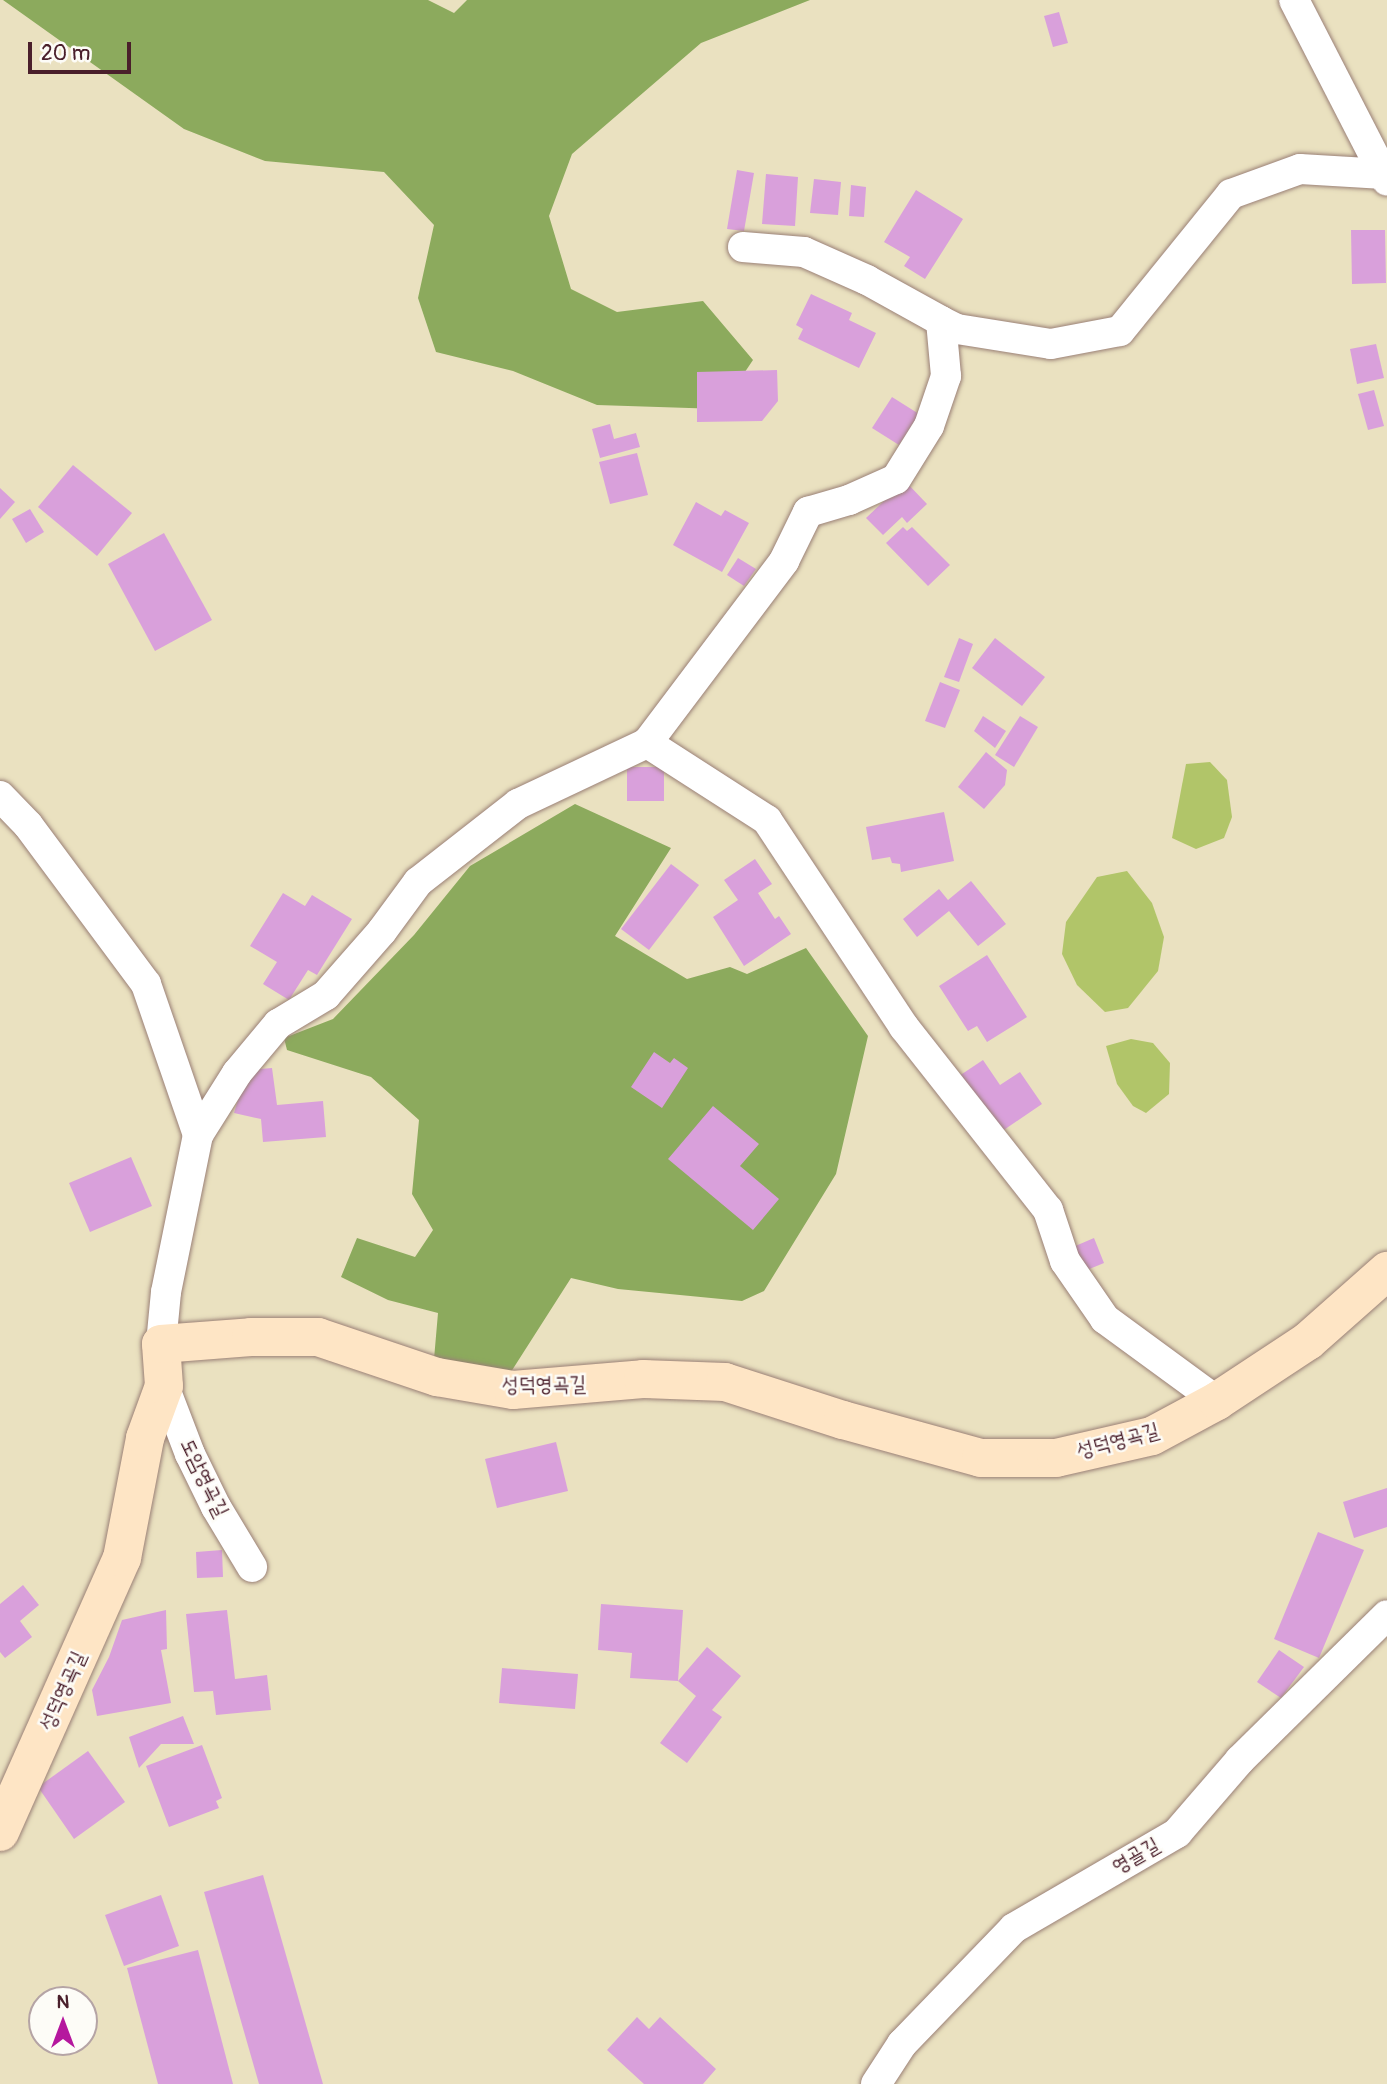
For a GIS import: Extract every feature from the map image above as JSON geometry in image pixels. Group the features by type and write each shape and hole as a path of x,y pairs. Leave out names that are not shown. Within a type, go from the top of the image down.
{"main road":[{"name":"성덕영곡길","path":"0,1832 122,1558 145,1438 164,1386 161,1343 251,1337 318,1337 437,1377 513,1390 643,1379 725,1382 844,1420 981,1458 1056,1458 1152,1436 1217,1401 1308,1341 1387,1271"}],"street":[{"path":"1294,0 1386,177"},
{"path":"743,247 804,253 867,280 957,329 1051,344 1120,331 1231,194 1300,169 1386,177"},
{"path":"161,1343 166,1292 198,1135 237,1073 278,1024 326,995 382,931 418,882 518,804 647,743 784,561 808,512 849,500 896,479 929,426 946,376 941,321"},
{"path":"647,743 766,820 904,1027 1048,1210 1065,1261 1105,1319 1217,1401"},
{"path":"0,796 28,825 146,984 198,1135"},
{"name":"도암영곡길","path":"164,1386 211,1497 252,1567"},
{"name":"영골길","path":"876,2084 902,2043 1014,1928 1177,1833 1240,1760 1387,1615"}],"green space":[{"path":"3,0 428,0 454,13 467,0 810,0 701,43 572,154 549,216 571,289 617,312 703,301 753,360 720,409 597,405 513,371 436,352 418,298 434,225 384,172 265,161 184,129"},
{"path":"1210,762 1227,780 1232,817 1224,838 1196,849 1172,838 1186,764"},
{"path":"575,804 671,848 615,936 687,979 730,967 747,974 806,948 868,1036 836,1174 764,1291 742,1301 618,1289 571,1278 509,1375 434,1359 438,1313 388,1300 341,1277 357,1238 415,1257 433,1230 412,1194 419,1120 371,1077 287,1050 284,1038 333,1019 414,935 470,866"},
{"path":"1127,871 1152,903 1164,937 1158,971 1128,1008 1105,1012 1077,985 1062,954 1066,922 1097,877"},
{"path":"1131,1039 1153,1043 1170,1063 1169,1094 1146,1113 1133,1106 1117,1084 1106,1046"}],"building":[{"path":"1059,12 1068,43 1053,47 1044,16"},
{"path":"737,170 754,173 744,231 727,229"},
{"path":"766,174 798,177 795,226 762,224"},
{"path":"814,179 841,182 838,215 810,213"},
{"path":"851,185 866,187 864,217 849,216"},
{"path":"916,190 963,219 925,279 904,266 910,257 884,242"},
{"path":"1351,230 1385,230 1386,283 1352,284"},
{"path":"811,294 852,313 849,320 876,333 859,368 798,339 803,329 796,325"},
{"path":"1376,344 1384,378 1357,384 1350,349"},
{"path":"777,370 778,401 762,421 697,422 697,372"},
{"path":"1374,390 1384,426 1368,430 1358,394"},
{"path":"892,397 919,414 899,445 872,428"},
{"path":"610,424 614,439 636,433 640,447 600,458 592,429"},
{"path":"637,453 648,495 610,504 599,462"},
{"path":"73,465 132,513 97,556 38,507"},
{"path":"905,481 927,504 907,523 902,517 883,535 866,518"},
{"path":"0,488 15,502 0,519"},
{"path":"696,502 721,516 725,510 749,523 722,572 673,545"},
{"path":"30,509 44,532 26,543 12,519"},
{"path":"903,527 907,531 912,527 950,565 928,586 886,543"},
{"path":"164,533 212,620 155,651 108,564"},
{"path":"738,558 756,569 744,586 727,575"},
{"path":"959,638 973,644 959,682 944,677"},
{"path":"995,638 1045,677 1022,706 972,668"},
{"path":"940,682 960,690 945,728 925,721"},
{"path":"983,716 1006,731 995,748 974,731"},
{"path":"1020,716 1038,727 1014,767 995,755"},
{"path":"986,752 1007,770 1005,785 984,809 958,787"},
{"path":"627,767 664,767 664,801 627,801"},
{"path":"944,812 954,861 901,872 900,864 892,863 890,857 872,860 866,827"},
{"path":"755,859 772,884 758,893 775,919 779,916 791,934 744,966 713,917 738,900 724,880"},
{"path":"671,864 699,885 649,950 621,929"},
{"path":"971,881 1006,924 978,946 949,911 917,937 903,919 939,889 948,900"},
{"path":"283,893 305,906 312,895 352,919 317,975 308,970 289,1000 263,984 277,962 250,946"},
{"path":"987,955 1027,1017 987,1042 977,1026 968,1031 939,986"},
{"path":"654,1052 670,1063 674,1058 688,1068 662,1108 631,1087"},
{"path":"983,1060 1000,1085 1020,1072 1042,1104 998,1134 959,1076"},
{"path":"272,1068 277,1105 323,1101 326,1137 263,1142 261,1119 234,1113 247,1070"},
{"path":"713,1106 759,1144 740,1166 779,1199 753,1230 668,1159"},
{"path":"131,1157 152,1206 90,1232 69,1183"},
{"path":"1094,1238 1104,1263 1082,1272 1073,1247"},
{"path":"556,1442 568,1491 497,1508 485,1459"},
{"path":"1387,1488 1387,1527 1354,1538 1343,1502"},
{"path":"1318,1532 1364,1550 1319,1658 1274,1639"},
{"path":"222,1550 223,1577 197,1578 196,1552"},
{"path":"23,1585 39,1605 20,1621 32,1637 5,1658 0,1652 0,1604"},
{"path":"601,1604 683,1610 678,1681 630,1678 632,1653 598,1650"},
{"path":"166,1610 167,1649 161,1650 171,1703 97,1716 92,1690 109,1657 122,1620"},
{"path":"227,1610 235,1679 267,1675 271,1710 216,1715 213,1691 194,1692 186,1614"},
{"path":"707,1647 741,1676 712,1710 722,1717 687,1763 660,1743 696,1696 678,1681"},
{"path":"1279,1650 1304,1667 1281,1698 1257,1682"},
{"path":"502,1668 578,1674 575,1709 499,1703"},
{"path":"183,1716 194,1744 161,1744 139,1768 129,1737"},
{"path":"202,1745 222,1798 216,1801 219,1808 169,1827 146,1766"},
{"path":"88,1751 125,1802 74,1839 38,1787"},
{"path":"263,1875 323,2084 259,2084 204,1892"},
{"path":"161,1895 179,1946 124,1966 105,1915"},
{"path":"198,1950 233,2084 158,2084 127,1968"},
{"path":"637,2017 649,2029 660,2017 716,2069 703,2084 644,2084 607,2050"}]}
